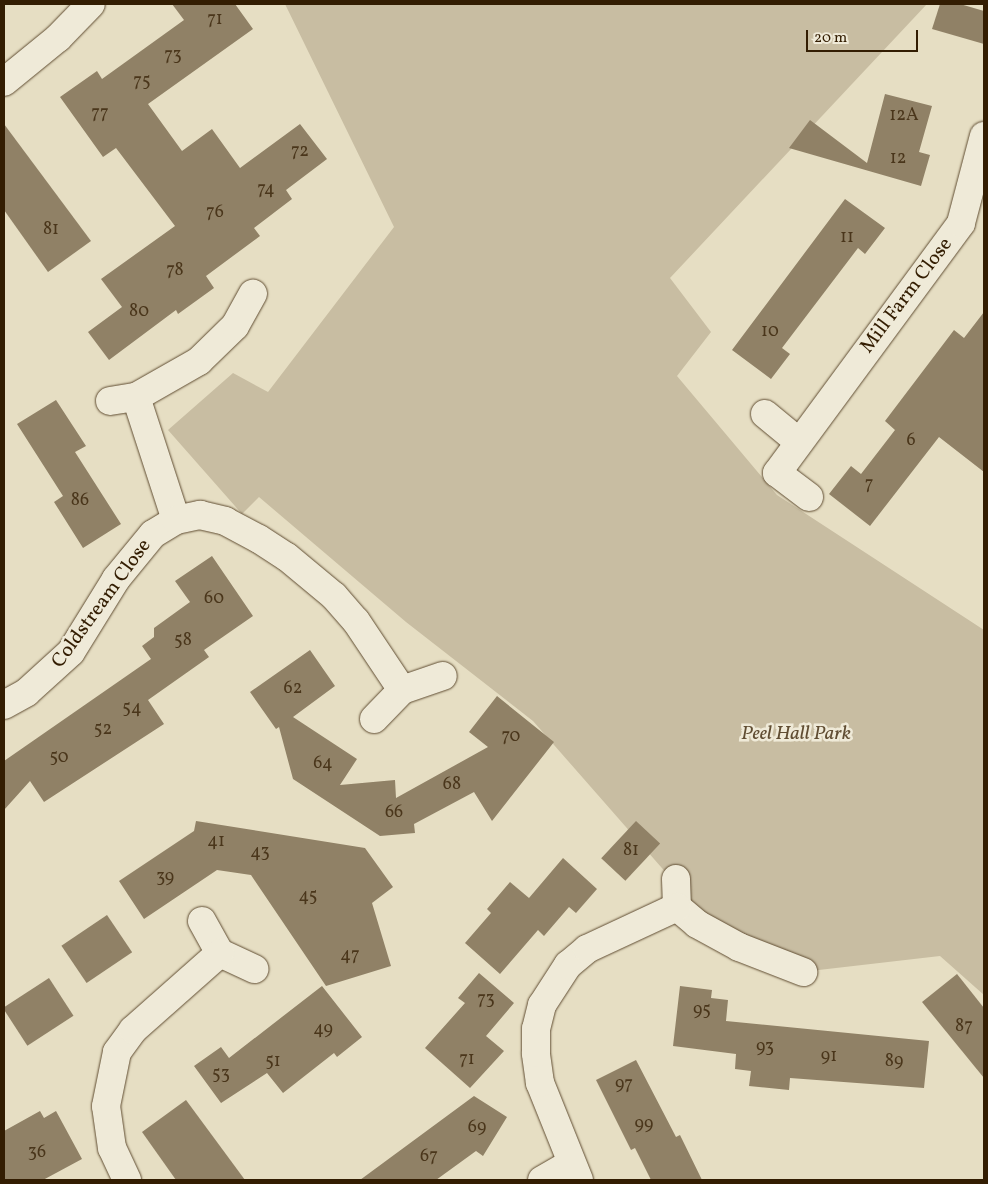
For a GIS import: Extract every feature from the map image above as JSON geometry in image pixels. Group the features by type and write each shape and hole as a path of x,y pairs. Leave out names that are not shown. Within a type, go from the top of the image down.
{"street":[{"path":"4,82 58,38 90,4"},
{"name":"Mill Farm Close","path":"809,497 777,473 961,223 984,136"},
{"path":"176,520 123,399 217,347 235,326 253,294"},
{"path":"765,414 799,442"},
{"name":"Coldstream Close","path":"4,705 34,686 71,652 134,555 153,534 176,520 200,515 224,521 288,557 334,596 356,621 402,690"},
{"path":"374,719 402,690 443,676"},
{"path":"676,879 677,907 697,924 739,947 803,972"},
{"path":"542,1180 574,1172 540,1083 536,1053 542,1005 568,964 587,949 677,907"},
{"path":"202,921 220,953 254,969"},
{"path":"127,1180 112,1148 106,1106 117,1052 134,1030 220,953"}],"green space":[{"name":"Peel Hall Park","path":"285,4 927,4 670,278 711,332 677,376 777,495 984,630 984,995 940,956 810,971 718,932 533,721 406,622 259,497 242,514 168,430 233,373 268,392 394,227"}],"building":[{"path":"172,4 235,4 253,29 148,104 182,151 212,129 240,168 300,124 327,159 286,190 292,199 254,228 260,236 206,276 214,288 178,314 176,310 109,360 88,332 122,307 101,279 175,226 116,148 103,157 60,97 97,71 102,79 184,20"},
{"path":"940,4 960,4 984,11 984,44 932,29"},
{"path":"885,94 932,106 919,152 930,155 921,186 789,148 810,120 867,163"},
{"path":"4,124 91,241 48,272 4,210"},
{"path":"845,199 885,228 865,254 858,248 782,348 790,354 771,379 732,350"},
{"path":"984,312 984,472 939,437 870,526 829,494 851,466 861,474 895,430 885,421 954,330 964,338"},
{"path":"56,400 86,446 75,452 121,524 83,548 54,502 63,496 17,424"},
{"path":"212,556 253,616 204,650 209,657 148,700 164,724 44,802 30,781 4,810 4,761 151,659 142,646 154,637 154,628 190,602 175,581"},
{"path":"310,650 335,686 293,717 357,759 340,785 395,780 396,798 488,747 469,732 497,696 554,742 492,821 474,792 414,824 415,833 380,836 293,779 279,727 276,729 250,692"},
{"path":"196,821 365,848 393,887 372,903 391,966 326,986 251,875 217,870 144,919 119,881 194,831"},
{"path":"636,821 660,844 625,881 601,858"},
{"path":"563,858 597,889 576,913 569,907 544,936 538,930 500,974 465,943 491,913 487,909 510,882 529,898"},
{"path":"107,915 132,952 87,983 61,946"},
{"path":"479,973 514,1003 486,1036 504,1051 470,1088 425,1048 465,1003 458,998"},
{"path":"957,974 984,1008 984,1078 922,1002"},
{"path":"49,978 74,1016 27,1046 4,1007"},
{"path":"322,986 362,1037 337,1057 334,1053 283,1093 267,1073 221,1103 194,1066 221,1047 229,1058"},
{"path":"680,986 712,990 711,998 728,1000 726,1021 929,1041 924,1088 790,1078 789,1090 749,1086 751,1071 735,1069 736,1054 673,1046"},
{"path":"636,1060 676,1137 680,1135 702,1180 651,1180 635,1148 631,1150 596,1080"},
{"path":"474,1096 507,1117 483,1156 476,1151 436,1180 360,1180"},
{"path":"186,1100 245,1180 176,1180 142,1132"},
{"path":"40,1111 44,1118 56,1111 82,1159 43,1180 4,1180 4,1131"}]}
